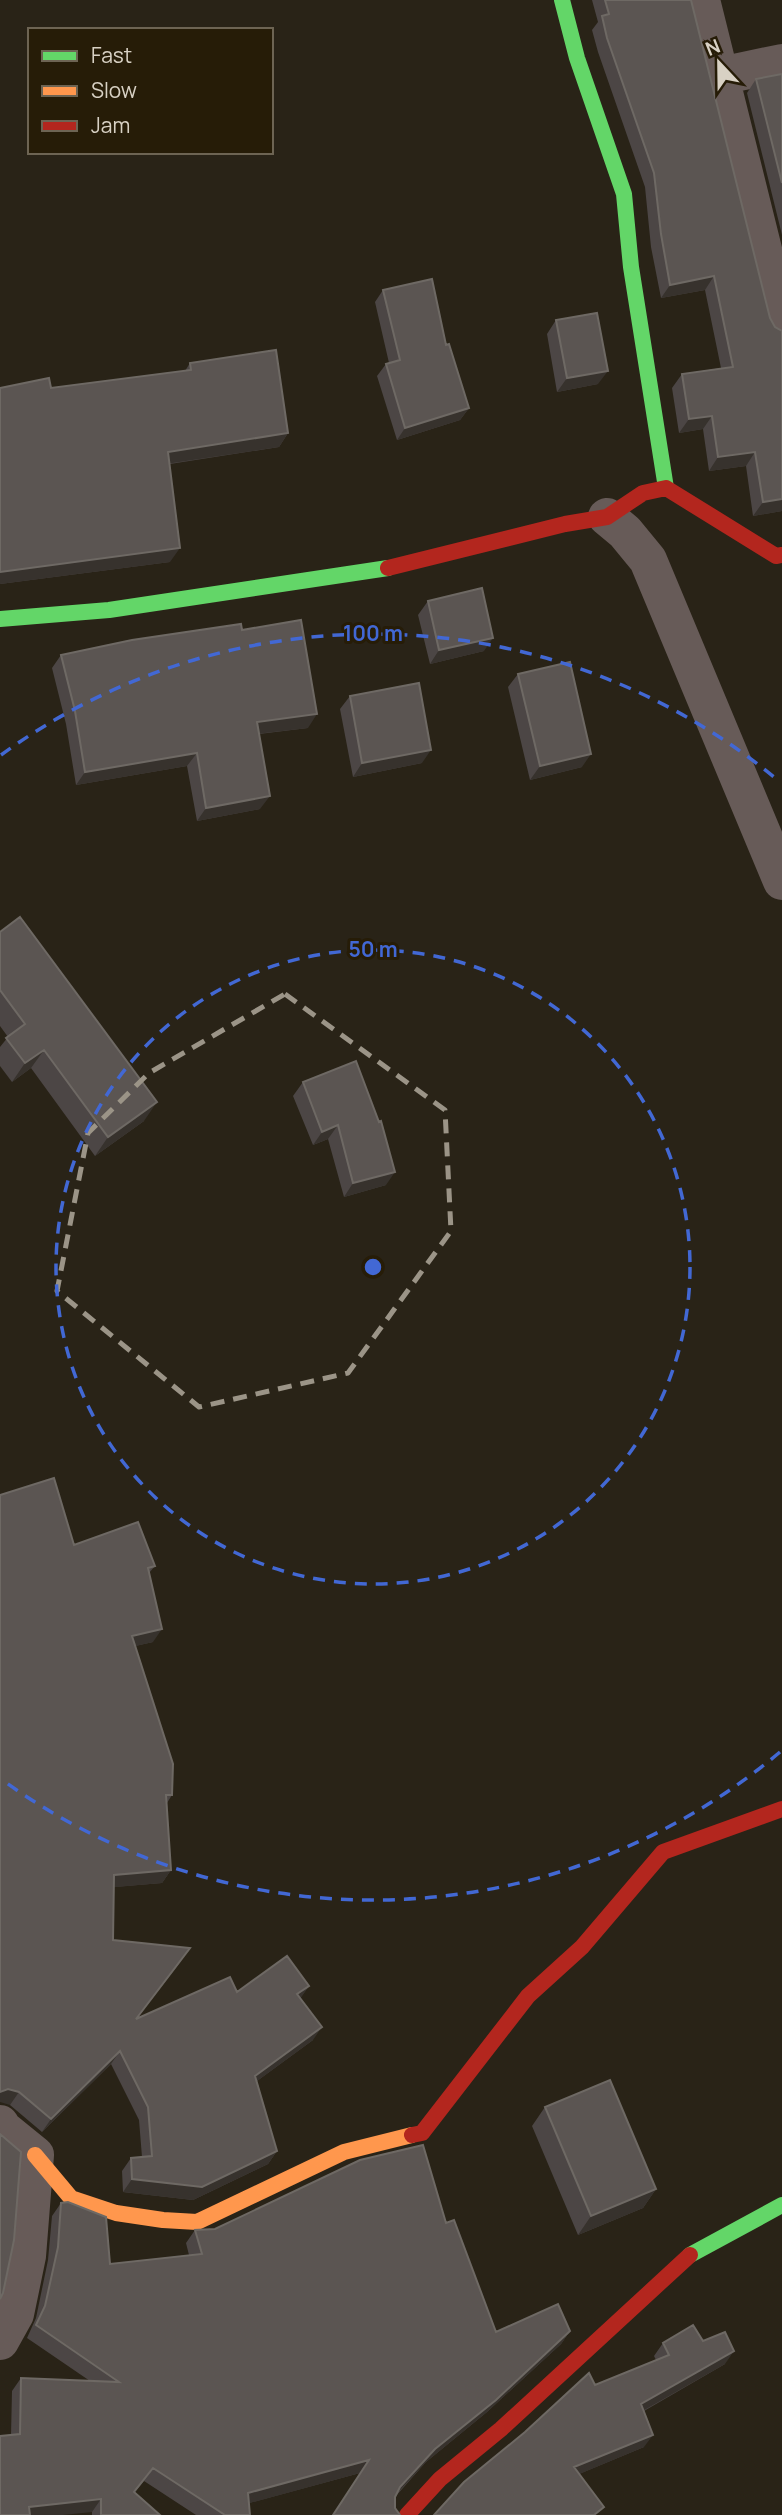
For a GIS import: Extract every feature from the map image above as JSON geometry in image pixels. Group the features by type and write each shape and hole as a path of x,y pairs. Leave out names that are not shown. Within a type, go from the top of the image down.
{"street":[{"path":"562,0 577,58 624,194 631,267 666,488"},
{"path":"701,0 782,326"},
{"path":"720,76 782,63"},
{"path":"0,619 109,610 383,569 565,524 607,517 643,492 666,488 776,556 782,555"},
{"path":"607,517 625,532 648,561 782,881"},
{"path":"0,2123 3,2129 35,2155 71,2198 116,2213 197,2222 344,2152 422,2133 528,1996 582,1947 663,1852 782,1809"},
{"path":"0,2341 15,2314 27,2256 35,2155"},
{"path":"407,2515 440,2479 511,2420 690,2255 782,2206"}],"highlighted area":[{"path":"285,994 445,1110 451,1231 348,1373 199,1407 57,1291 88,1133 149,1073"}],"building":[{"path":"605,0 691,0 770,318 775,327 782,331 782,499 763,502 755,452 718,457 712,416 689,419 682,374 733,367 714,276 670,285 654,173 607,38 602,16 609,14"},
{"path":"782,74 782,183 756,79"},
{"path":"432,279 446,345 449,344 469,408 405,428 386,364 400,360 383,290"},
{"path":"597,313 608,371 567,378 556,320"},
{"path":"276,350 288,433 168,452 180,548 0,572 0,388 49,378 51,388 191,370 190,363"},
{"path":"482,588 493,638 439,650 428,601"},
{"path":"301,620 317,714 257,722 270,796 206,808 197,753 85,772 75,711 61,655 132,640 241,624 242,630"},
{"path":"570,662 591,754 540,766 518,674"},
{"path":"419,683 431,750 362,763 350,696"},
{"path":"20,917 157,1102 108,1137 44,1050 25,1063 6,1038 25,1024 0,990 0,932"},
{"path":"356,1061 379,1122 381,1121 395,1172 353,1183 338,1125 322,1132 303,1082"},
{"path":"54,1478 74,1545 138,1522 155,1566 148,1568 162,1629 132,1636 173,1764 172,1795 166,1795 171,1870 114,1875 113,1940 190,1948 136,2019 230,1977 237,1992 287,1956 309,1986 297,1994 322,2027 255,2076 277,2151 202,2187 132,2179 131,2158 152,2156 148,2107 120,2051 51,2119 19,2092 8,2089 0,2092 0,1495"},
{"path":"610,2080 656,2189 591,2216 545,2107"},
{"path":"0,2134 21,2152 14,2240 0,2299"},
{"path":"423,2145 446,2223 454,2220 496,2332 558,2304 570,2331 496,2400 435,2449 400,2487 395,2497 395,2508 400,2515 333,2515 369,2460 248,2493 250,2515 225,2515 153,2468 134,2492 160,2515 101,2515 101,2499 29,2507 30,2515 0,2515 0,2436 20,2434 21,2378 119,2382 36,2325 45,2306 58,2247 61,2203 68,2202 106,2217 110,2264 202,2254 195,2230 215,2229 360,2160"},
{"path":"693,2325 703,2341 725,2332 734,2351 641,2404 653,2435 574,2467 604,2507 594,2515 434,2515 464,2482 525,2432 589,2373 595,2385 669,2355 663,2343"}],"traffic: fast":[{"path":"562,0 577,58 624,194 631,267 666,488"},
{"path":"0,619 109,610 388,568"},
{"path":"690,2255 782,2205"}],"traffic: slow":[{"path":"35,2155 71,2198 116,2213 197,2222 344,2152 412,2135"}],"traffic: jam":[{"path":"388,568 565,524 607,517 643,493 666,488 776,556 782,555"},
{"path":"412,2135 422,2133 528,1996 582,1947 663,1852 782,1809"},
{"path":"407,2515 440,2479 501,2429 690,2255"}]}
